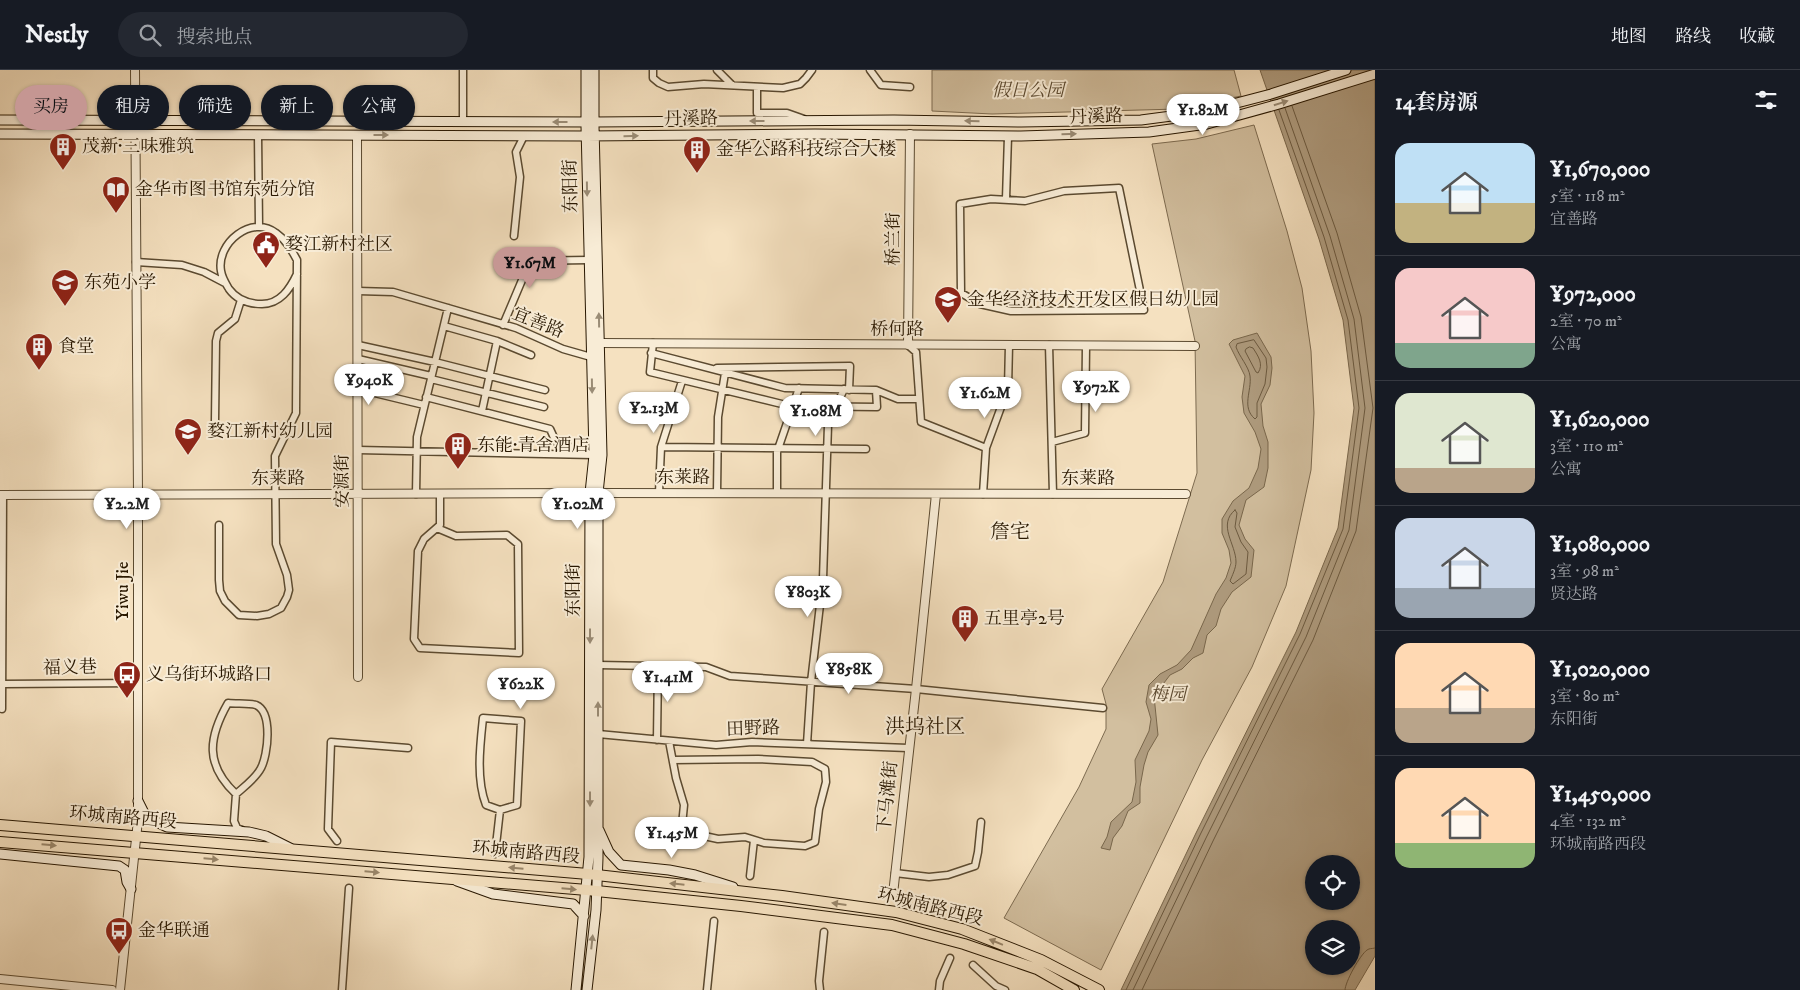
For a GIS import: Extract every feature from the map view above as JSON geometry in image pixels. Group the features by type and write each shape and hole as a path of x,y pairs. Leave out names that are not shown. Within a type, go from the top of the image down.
{"main road":[{"name":"东阳街","path":"586,70 590,122 589,260 594,455 589,857 592,875"},
{"name":"东阳街","path":"590,122 594,70"},
{"name":"丹溪路","path":"169,120 1021,122 1141,120 1202,112 1271,94 1346,70"},
{"name":"丹溪路","path":"0,134 590,136 910,134 1020,136 1149,132 1207,124 1375,74"},
{"name":"丹溪路","path":"0,120 97,120"},
{"name":"东阳街","path":"587,990 592,875 598,827 598,666 594,493 602,455 590,136"},
{"path":"138,801 146,817 167,826 245,832 266,836 293,849"},
{"name":"环城南路西段","path":"0,825 592,875 748,892 896,912 962,929 1039,965"},
{"path":"598,827 609,852 621,865 695,875 748,892"},
{"name":"环城南路西段","path":"0,842 592,891 741,906 892,925 1039,965"},
{"path":"0,854 119,866 126,870 127,882 131,889"},
{"path":"450,879 493,894 573,904 584,916"},
{"name":"东阳街","path":"576,990 584,916 592,891"},
{"path":"1039,965 1072,990"},
{"path":"1039,965 1099,990"}],"street":[{"name":"Yiwu Jie","path":"135,70 135,85"},
{"path":"463,121 464,70"},
{"path":"653,70 654,78 659,83 668,87 704,84 784,88 800,84 812,70"},
{"path":"717,70 734,86"},
{"path":"870,70 881,86 910,87"},
{"path":"757,87 757,113 787,113 809,121"},
{"name":"Yiwu Jie","path":"120,990 135,852 138,801 135,130"},
{"name":"桥兰街","path":"908,345 910,134"},
{"path":"258,135 259,227"},
{"name":"安源街","path":"357,135 358,678"},
{"path":"514,236 520,177 516,152 524,136"},
{"path":"1006,199 1008,136"},
{"path":"1119,188 1144,310 1011,311 980,304 961,293 960,204 991,198 1006,199 1025,200 1064,191 1119,188"},
{"path":"219,525 220,591 226,601 239,615 257,616 269,614 281,608 289,590 287,575 276,544 275,456 296,413 297,274 297,260 288,243 275,232 259,227 248,229 236,236 226,246 221,258 221,271 225,282 234,296 256,304 269,304 280,298 288,290 297,274"},
{"path":"503,324 525,273 515,254"},
{"path":"519,261 589,260"},
{"path":"136,262 182,265 204,272 225,282"},
{"name":"宜善路","path":"358,291 393,292 516,328 563,349 591,357"},
{"path":"215,421 216,341 218,333 235,319 241,300"},
{"path":"416,494 417,437 448,308"},
{"path":"444,326 497,341 531,355"},
{"path":"482,411 497,341"},
{"name":"桥何路","path":"599,343 1195,346"},
{"path":"653,343 650,372 794,406 877,407 876,390"},
{"path":"358,345 545,390"},
{"path":"908,345 916,352 921,422 986,448"},
{"path":"983,494 986,448 1008,388 1009,345"},
{"path":"1049,346 1053,494"},
{"path":"1052,442 1085,433 1086,346"},
{"path":"651,353 785,388 876,390 898,400 919,399"},
{"path":"358,359 544,407"},
{"path":"708,368 850,366 847,389 828,425 823,579 811,682 807,744"},
{"path":"717,493 718,417 725,373"},
{"path":"659,493 660,447 682,381"},
{"path":"358,388 424,405"},
{"path":"777,493 777,452 799,388"},
{"path":"426,397 550,429 556,442 594,455"},
{"path":"660,447 866,450"},
{"path":"358,450 594,455"},
{"path":"437,528 456,536 507,535 518,544 519,653 420,648 414,640 418,551 424,539 440,525 440,494"},
{"name":"下马滩街","path":"892,894 936,494"},
{"name":"东莱路","path":"1,495 1186,494"},
{"path":"1,495 2,709"},
{"path":"598,666 706,667 730,676 916,689 1102,708"},
{"path":"657,740 658,666"},
{"name":"福义巷","path":"3,684 138,683"},
{"path":"236,794 221,777 215,766 213,755 220,717 228,703 256,706 265,712 267,724 264,760 260,770 236,794 234,821 236,828 245,832"},
{"path":"483,718 521,721 517,805 500,810 486,805 481,792 480,746 483,718"},
{"name":"田野路","path":"598,734 716,745 752,742 908,748"},
{"path":"669,741 673,760 684,805 682,824 686,832 718,839 745,837 764,843 805,846 815,842 819,809 826,782 825,769 812,762 758,759 673,760"},
{"path":"337,841 328,829 331,742 408,748"},
{"path":"495,854 500,810"},
{"path":"895,873 929,877 948,875 975,866 981,822"},
{"path":"750,876 754,840"},
{"path":"342,990 350,888"},
{"path":"707,990 714,921"},
{"path":"820,990 819,981 824,932"},
{"path":"939,990 940,981 950,958"},
{"path":"973,965 996,986 1005,990"},
{"path":"0,979 112,990"}],"green space":[{"name":"假日公园","path":"932,70 1234,70 1241,96 1178,109 992,114 932,111"},
{"name":"梅园","path":"1254,125 1287,231 1302,288 1311,351 1314,413 1311,470 1286,586 1252,667 1202,760 1101,970 1004,918 1079,787 1106,729 1106,704 1102,689 1163,582 1197,473 1195,341 1152,144 1196,139"}],"water":[{"path":"1260,70 1375,70 1375,956 1355,990 1121,990 1196,833 1296,632 1338,528 1354,408 1343,320 1319,239"},
{"path":"1257,333 1271,357 1272,368 1270,385 1261,404 1263,426 1268,442 1268,468 1264,487 1246,500 1239,525 1245,539 1254,550 1251,577 1232,592 1221,609 1216,626 1207,635 1203,653 1193,658 1182,669 1170,675 1154,696 1158,735 1148,752 1144,765 1140,787 1140,803 1128,811 1122,826 1113,838 1110,850 1101,848 1107,837 1111,822 1132,802 1136,782 1135,760 1149,731 1151,719 1146,702 1149,685 1160,674 1177,665 1191,650 1216,594 1226,578 1231,563 1229,550 1222,533 1222,519 1233,501 1249,488 1258,468 1261,449 1255,432 1244,413 1242,397 1245,376 1229,344 1233,340"}],"place":[{"name":"茂新·三味雅筑","path":"63,171"},
{"name":"金华公路科技综合大楼","path":"697,174"},
{"name":"金华市图书馆东苑分馆","path":"116,214"},
{"name":"婺江新村社区","path":"266,269"},
{"name":"东苑小学","path":"65,307"},
{"name":"金华经济技术开发区假日幼儿园","path":"948,324"},
{"name":"食堂","path":"39,371"},
{"name":"婺江新村幼儿园","path":"188,456"},
{"name":"东能·青舍酒店","path":"458,470"},
{"name":"五里亭2号","path":"965,643"},
{"name":"义乌街环城路口","path":"127,699"},
{"name":"金华联通","path":"119,955"}],"district":[{"name":"詹宅","path":"1010,532"},
{"name":"洪坞社区","path":"925,727"}]}
